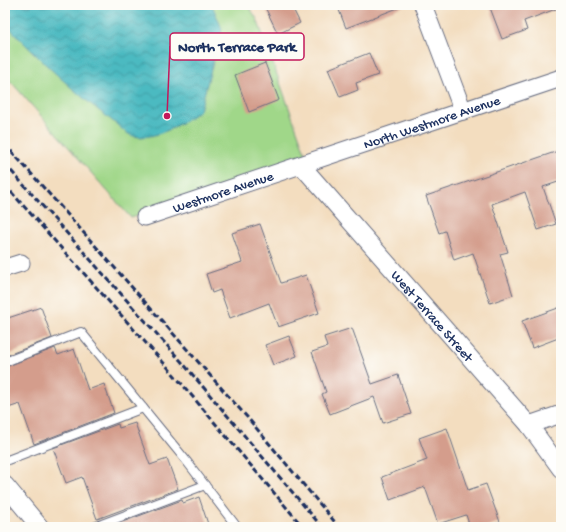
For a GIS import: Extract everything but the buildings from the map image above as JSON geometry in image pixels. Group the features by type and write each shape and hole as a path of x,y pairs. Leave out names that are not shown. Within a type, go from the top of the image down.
{"street":[{"path":"423,5 462,110"},
{"name":"North Westmore Avenue","path":"301,165 561,78"},
{"name":"Westmore Avenue","path":"145,217 301,165"},
{"name":"West Terrace Street","path":"301,165 529,425 561,469"},
{"path":"529,425 561,414"},
{"path":"5,485 40,527"}],"lane":[{"path":"5,362 81,332 237,527"},
{"path":"5,461 143,408"},
{"path":"94,527 205,486"}],"green space":[{"path":"5,5 248,5 257,19 307,158 131,218 5,75"}],"water":[{"path":"5,5 212,5 222,29 200,110 169,130 151,136 142,137 129,134 71,87 5,23"}],"railway":[{"path":"5,144 247,417 339,527"},
{"path":"5,164 181,361 322,527"},
{"path":"5,185 170,370 303,527"}],"place":[{"name":"North Terrace Park","path":"167,116"}]}
